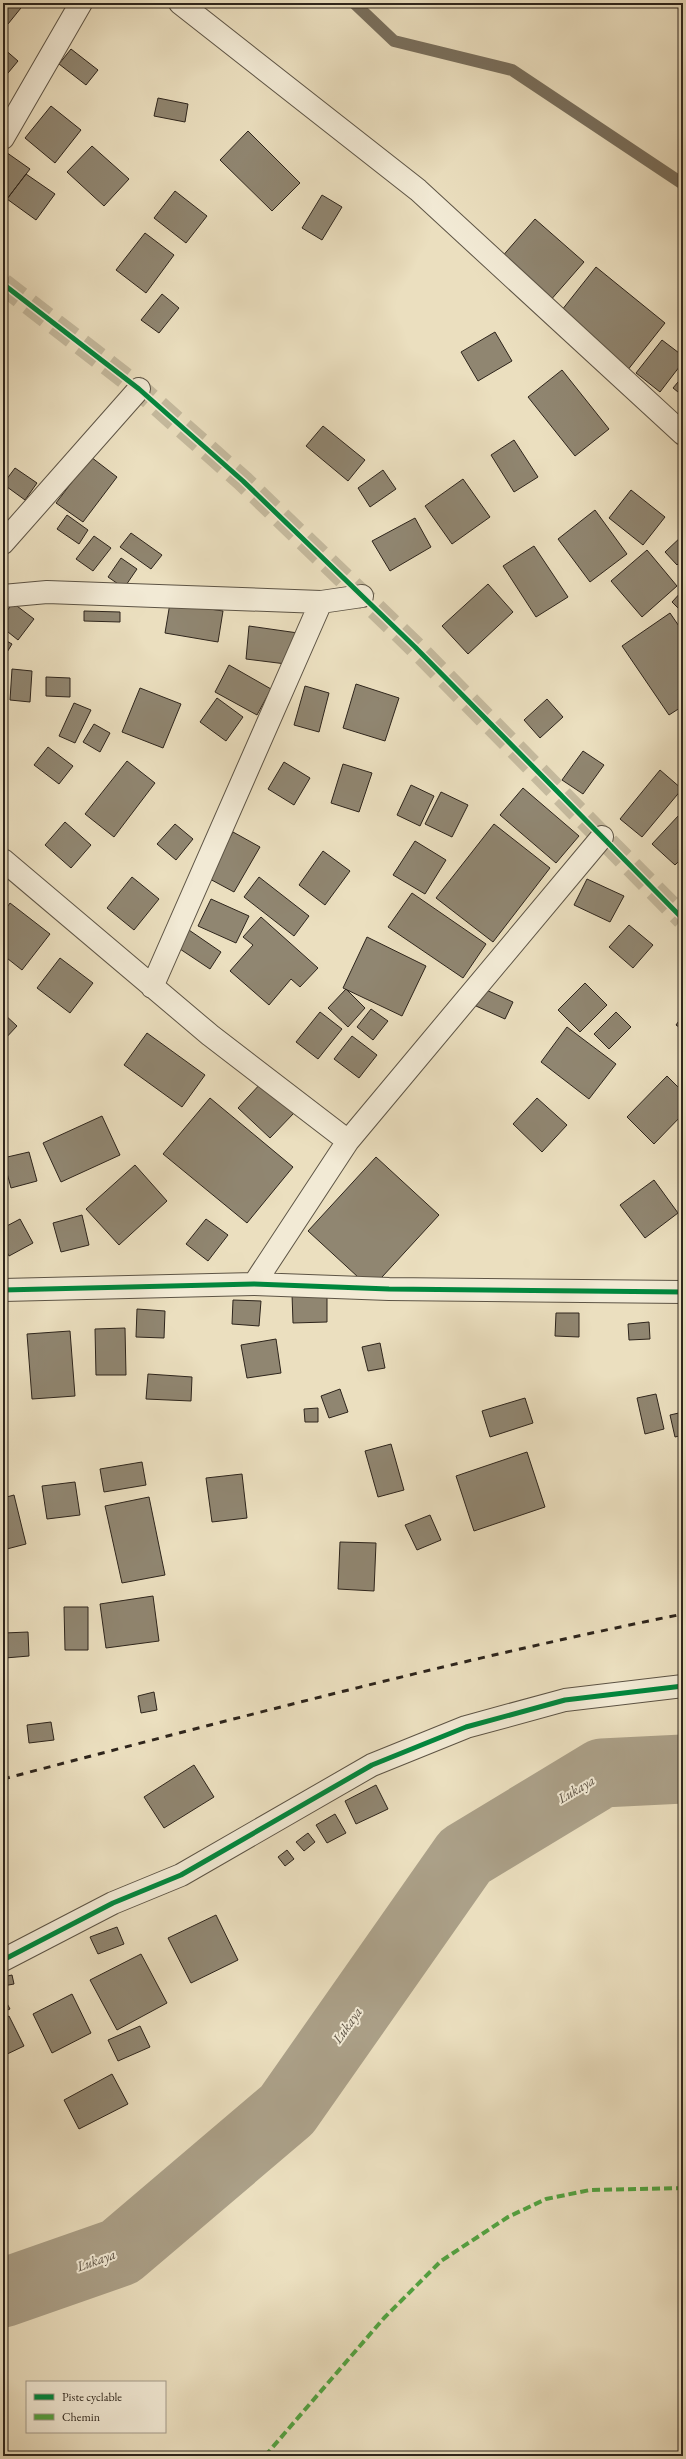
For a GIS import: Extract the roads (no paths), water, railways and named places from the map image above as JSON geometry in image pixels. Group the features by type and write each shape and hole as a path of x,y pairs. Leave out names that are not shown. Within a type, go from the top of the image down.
{"street":[{"path":"3,138 80,3"},
{"path":"180,3 418,190 683,434"},
{"path":"3,543 139,389"},
{"path":"3,596 47,592 321,602 362,596"},
{"path":"152,987 321,602"},
{"path":"254,1284 348,1141 602,837"},
{"path":"3,860 210,1035 348,1141"},
{"path":"3,1290 254,1284 389,1288 683,1292"},
{"path":"3,1960 113,1903 181,1875 372,1764 394,1755 466,1727 565,1700 683,1686"}],"waterway":[{"path":"354,3 394,41 512,70 683,184"},
{"name":"Lukaya","path":"3,2293 120,2252 287,2110 465,1856 602,1773 683,1769"}],"tunnel":[{"path":"3,284 139,389 243,481 415,647 683,919"}],"railway":[{"path":"3,1779 257,1713 427,1671 683,1614"}]}
